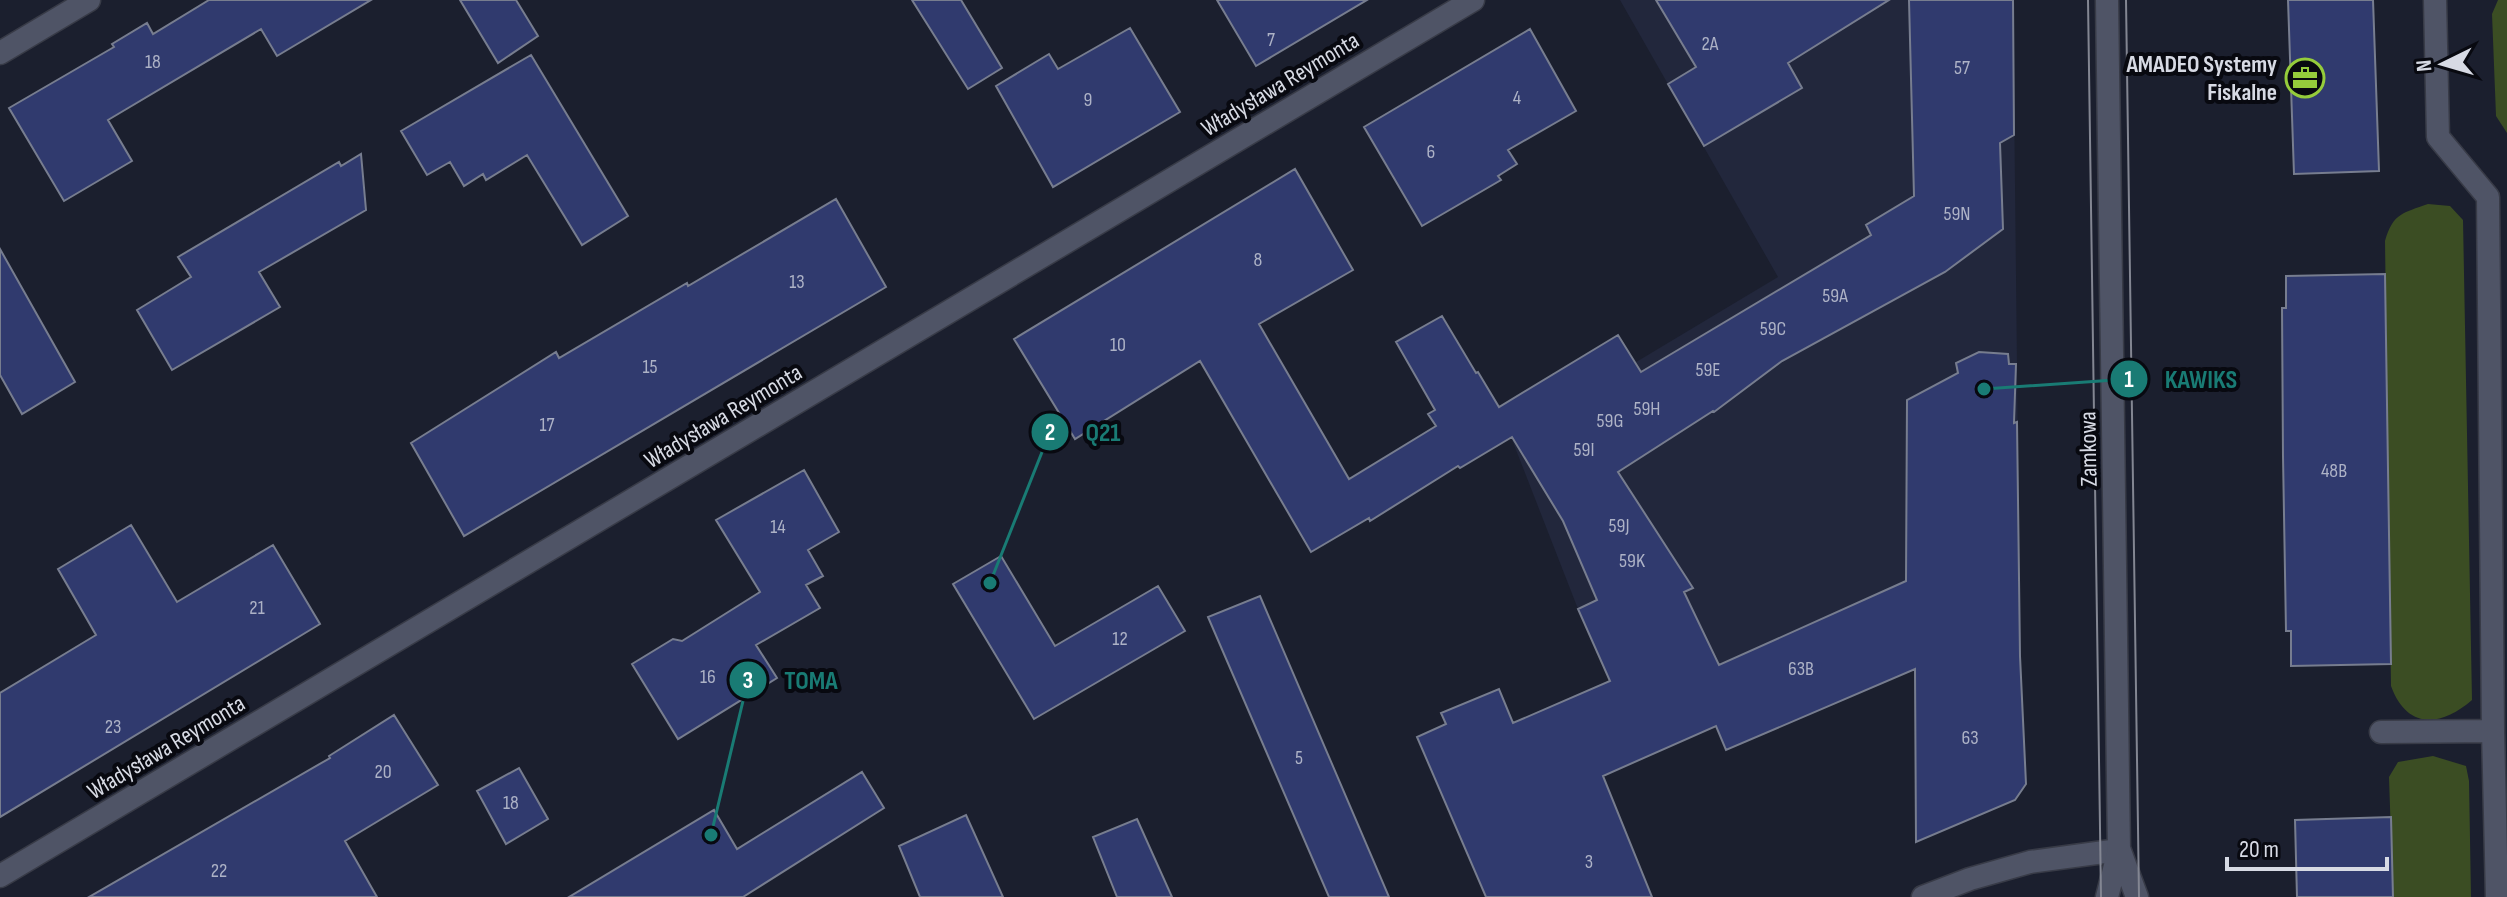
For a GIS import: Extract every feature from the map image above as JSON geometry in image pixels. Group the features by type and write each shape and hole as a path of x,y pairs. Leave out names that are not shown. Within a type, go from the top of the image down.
{"street":[{"path":"0,53 89,0"},
{"name":"Władysława Reymonta","path":"0,876 1473,0"},
{"name":"Zamkowa","path":"2107,0 2119,850 2107,897"},
{"path":"2435,0 2438,137 2488,197 2497,897"},
{"path":"2381,732 2493,731"},
{"path":"1923,897 1970,879 2030,862 2119,850"},
{"name":"Zamkowa","path":"2119,850 2137,897"}],"shaded area":[{"path":"1620,0 2013,0 2020,642 1980,643 1906,581 1726,661 1623,711 1578,609 1511,437 1778,277"}],"green space":[{"path":"2498,0 2507,0 2507,133 2496,116 2492,14"},
{"path":"2428,204 2450,206 2463,220 2472,700 2449,715 2426,720 2406,711 2391,686 2385,241 2400,215"},
{"path":"2433,756 2466,766 2469,781 2471,897 2393,897 2389,777 2398,762"}],"building":[{"path":"209,0 371,0 277,56 261,29 108,120 132,161 64,201 9,108 114,47 112,44 147,23 153,34"},
{"path":"460,0 516,0 538,36 498,63"},
{"path":"912,0 961,0 1002,68 968,89"},
{"path":"1217,0 1367,0 1256,66"},
{"path":"1656,0 1889,0 1788,63 1802,88 1704,146 1668,84 1696,67"},
{"path":"1909,0 2013,0 2014,135 2000,143 2003,229 1945,272 1782,361 1714,412 1618,472 1693,588 1684,592 1719,665 1906,581 1907,400 1958,373 1956,363 1979,352 2008,354 2009,364 2016,364 2014,423 2017,422 2020,656 2026,784 2015,800 1916,842 1915,669 1726,750 1716,726 1603,776 1652,897 1486,897 1417,737 1446,724 1441,713 1499,689 1513,723 1610,681 1578,609 1597,600 1563,521 1512,437 1311,552 1200,361 1075,439 1014,339 1295,169 1353,270 1259,324 1349,479 1436,426 1428,414 1435,410 1396,342 1442,316 1499,407 1618,335 1641,372 1871,235 1866,225 1914,196"},
{"path":"2288,0 2373,0 2379,171 2294,174"},
{"path":"1130,28 1180,112 1053,187 996,86 1049,54 1058,69"},
{"path":"1530,29 1576,111 1508,150 1517,164 1498,176 1501,180 1422,226 1364,127"},
{"path":"531,55 628,216 582,245 527,155 486,180 483,174 464,186 450,162 427,175 401,131"},
{"path":"361,154 366,210 259,272 280,307 172,370 137,310 191,277 178,257 339,162 341,166"},
{"path":"836,199 886,287 464,536 411,443 556,352 559,358"},
{"path":"0,249 75,382 22,414 0,375"},
{"path":"2385,274 2391,664 2291,666 2291,631 2286,631 2283,456 2282,308 2286,308 2286,276"},
{"path":"804,470 839,532 808,550 823,576 806,585 820,608 756,645 777,678 678,739 632,664 673,639 682,641 760,592 716,520"},
{"path":"131,525 177,602 273,545 320,624 0,817 0,693 96,635 58,569"},
{"path":"1001,556 1055,646 1158,586 1185,631 1034,719 953,584"},
{"path":"1260,596 1389,897 1329,897 1208,617"},
{"path":"394,715 438,785 345,841 377,897 89,897 330,758"},
{"path":"519,768 548,819 506,844 477,791"},
{"path":"862,772 884,808 743,897 569,897 714,810 737,849"},
{"path":"966,815 1003,897 920,897 899,846"},
{"path":"2391,817 2393,897 2297,897 2295,820"},
{"path":"1137,819 1172,897 1117,897 1093,837"}],"tram line":[{"path":"2088,0 2101,897"},
{"path":"2126,0 2139,897"}],"place":[{"name":"AMADEO Systemy Fiskalne","path":"2305,78"},
{"name":"KAWIKS","path":"1984,389"},
{"name":"Q21","path":"990,583"},
{"name":"TOMA","path":"711,835"}]}
